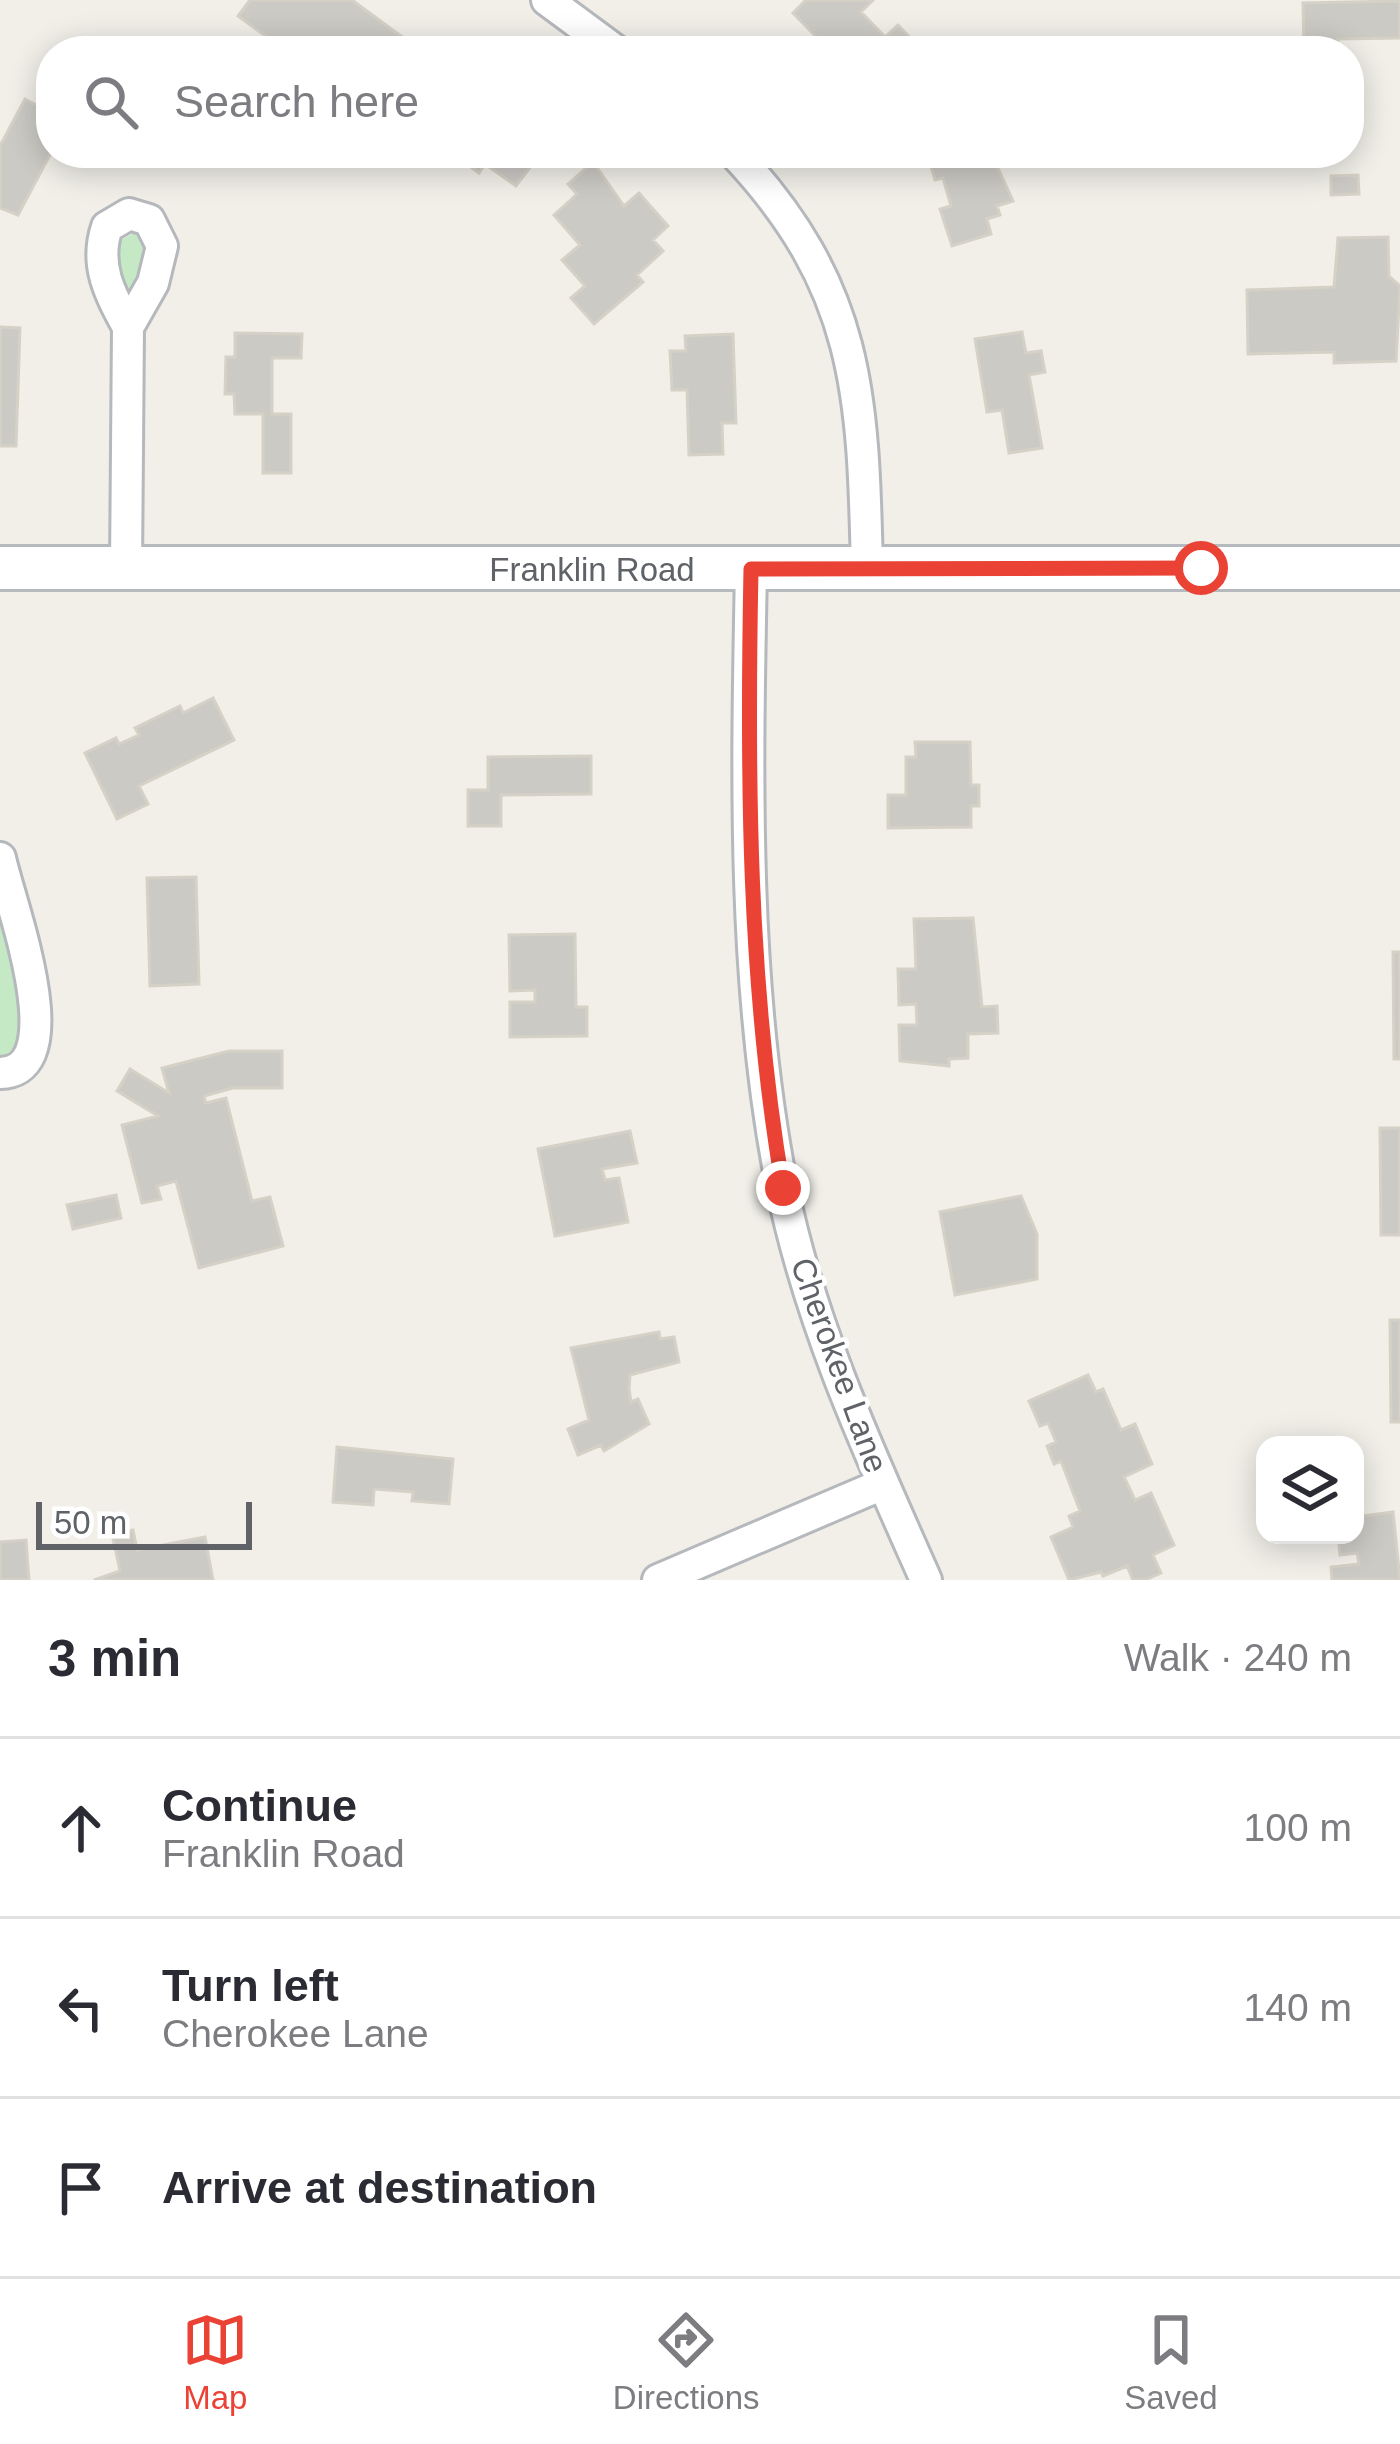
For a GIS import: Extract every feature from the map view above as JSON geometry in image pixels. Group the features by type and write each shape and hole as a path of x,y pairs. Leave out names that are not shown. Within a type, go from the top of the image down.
{"street":[{"path":"547,0 596,36"},
{"path":"747,168 807,240 839,310 862,438 867,570"},
{"path":"126,568 128,327"},
{"name":"Franklin Road","path":"0,568 1400,568"},
{"name":"Cherokee Lane","path":"751,569 752,852 766,1086 783,1188 807,1285 883,1484 926,1580"},
{"path":"0,858 39,1025 36,1049 25,1066 0,1073"},
{"path":"658,1580 883,1484"}],"green space":[{"path":"136,232 150,251 131,300 120,288 115,243"},
{"path":"0,909 24,1012 14,1047 0,1057"}],"building":[{"path":"250,0 352,0 401,36 265,36 238,16"},
{"path":"806,0 873,0 861,12 884,36 815,36 793,13"},
{"path":"1400,1 1400,38 1304,36 1303,3"},
{"path":"898,25 909,36 886,36"},
{"path":"25,99 36,105 36,168 43,168 18,215 0,208 0,146"},
{"path":"491,168 530,168 516,186"},
{"path":"586,168 597,168 624,206 639,193 668,226 653,240 663,251 637,275 643,282 594,324 571,298 585,286 562,260 580,245 554,215 577,194 568,184"},
{"path":"931,168 998,168 1013,201 997,206 1000,215 987,219 991,234 952,246 940,209 951,206 943,178 935,180"},
{"path":"1358,175 1359,194 1331,195 1331,176"},
{"path":"1388,237 1389,276 1400,286 1396,361 1334,363 1334,352 1248,354 1247,290 1334,287 1338,238"},
{"path":"0,327 20,328 16,446 0,446"},
{"path":"1022,332 1026,353 1041,351 1045,372 1029,375 1042,448 1009,453 1002,410 987,412 975,339"},
{"path":"235,333 302,334 301,358 272,358 272,414 291,414 291,473 263,473 263,414 235,414 234,394 225,394 226,357 235,357"},
{"path":"733,334 736,423 722,423 723,454 689,455 687,390 672,390 670,351 686,351 685,336"},
{"path":"213,698 234,740 139,786 148,804 117,819 85,753 116,738 119,744 139,735 135,728 180,706 183,713"},
{"path":"915,742 970,742 971,785 979,785 979,806 971,806 971,827 888,828 888,795 906,795 906,757 916,757"},
{"path":"591,756 591,794 501,795 501,826 468,826 468,790 488,790 488,757"},
{"path":"196,877 199,984 150,986 147,878"},
{"path":"973,918 982,1007 997,1006 998,1033 968,1034 968,1058 949,1059 949,1066 900,1061 899,1025 917,1025 916,1004 899,1005 898,969 916,969 914,919"},
{"path":"575,934 576,1007 587,1007 587,1036 510,1037 510,1002 535,1002 535,990 510,991 509,935"},
{"path":"1393,952 1400,952 1400,1059 1394,1059"},
{"path":"229,1051 282,1051 282,1088 233,1088 204,1096 206,1103 226,1098 252,1201 270,1197 283,1246 199,1268 176,1181 157,1186 161,1199 142,1203 122,1125 158,1116 117,1091 130,1069 169,1093 162,1068"},
{"path":"1380,1128 1400,1128 1400,1235 1381,1235"},
{"path":"630,1131 637,1163 602,1169 605,1180 619,1178 628,1222 555,1236 538,1149"},
{"path":"116,1195 121,1218 73,1229 67,1205"},
{"path":"1021,1196 1037,1234 1037,1279 955,1295 940,1212"},
{"path":"1390,1320 1400,1320 1400,1422 1391,1422"},
{"path":"659,1332 660,1339 674,1337 679,1362 630,1375 631,1402 638,1399 649,1424 604,1451 601,1445 578,1455 568,1429 589,1420 571,1348"},
{"path":"1088,1375 1096,1392 1103,1389 1121,1430 1135,1424 1152,1464 1124,1477 1135,1500 1151,1493 1174,1545 1153,1555 1161,1573 1145,1580 1133,1580 1127,1566 1103,1576 1101,1572 1069,1580 1051,1537 1073,1527 1069,1516 1080,1511 1061,1461 1054,1464 1047,1446 1056,1442 1048,1423 1040,1426 1029,1401"},
{"path":"337,1447 453,1459 449,1504 412,1501 413,1492 374,1489 373,1505 333,1502"},
{"path":"1393,1512 1400,1580 1332,1580 1331,1567 1359,1564 1357,1553 1340,1555 1339,1544 1364,1544 1364,1516"},
{"path":"133,1530 137,1550 205,1537 213,1580 94,1580 120,1571 112,1534"},
{"path":"26,1540 29,1580 0,1580 0,1542"}],"route":[{"path":"783,1188 766,1086 754,928 751,569 1201,568"}]}
